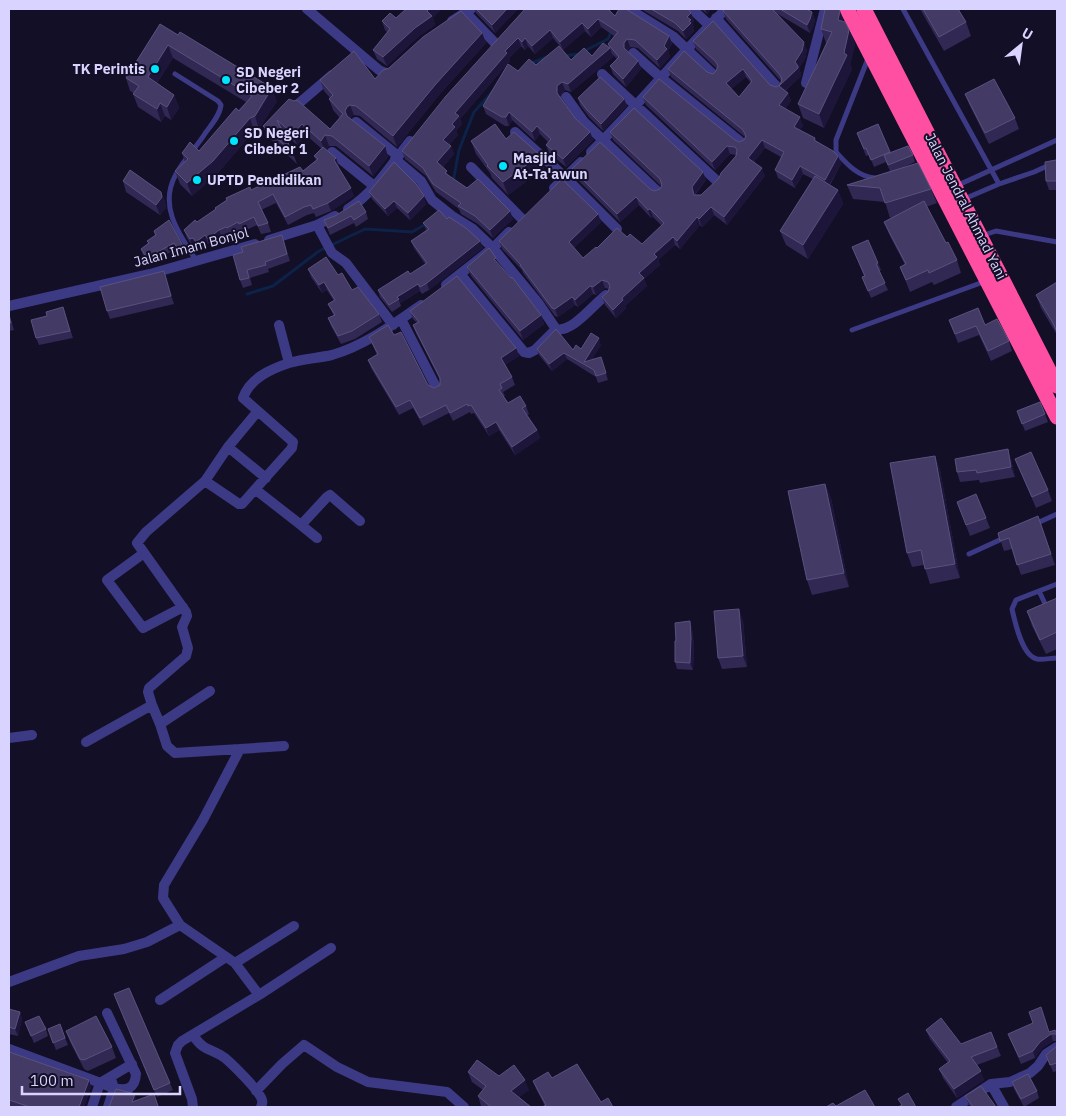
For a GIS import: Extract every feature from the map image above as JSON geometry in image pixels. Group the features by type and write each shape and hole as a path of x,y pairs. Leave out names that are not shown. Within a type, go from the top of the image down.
{"highway":[{"name":"Jalan Jendral Ahmad Yani","path":"847,9 870,53 924,169 987,281 1057,417"},
{"name":"Jalan Jendral Ahmad Yani","path":"867,10 1057,386"}],"street":[{"path":"307,9 355,55 384,74 392,72 400,64"},
{"path":"630,9 674,37 714,75"},
{"path":"692,9 713,22 778,88"},
{"path":"545,196 604,140 686,49 726,9"},
{"path":"806,83 825,9"},
{"path":"443,28 469,11 495,44"},
{"path":"633,53 660,78 742,144"},
{"path":"297,106 338,70"},
{"path":"602,74 716,180"},
{"path":"566,97 584,122 658,192"},
{"path":"356,122 422,182 432,200 452,216 473,229 493,248 540,304 556,330"},
{"path":"516,132 565,177 617,230"},
{"name":"Jalan Imam Bonjol","path":"9,306 150,274 317,225 350,208 361,200 416,134"},
{"path":"332,152 374,186"},
{"path":"471,167 522,219"},
{"path":"206,481 241,504 256,490 292,448 293,442 244,398 246,390 259,377 289,363 333,355 358,345 397,322 461,275 493,248 530,211"},
{"path":"317,225 329,249 346,263 397,322 437,389"},
{"path":"461,275 524,352 529,353 535,350 556,330 569,328 606,295"},
{"path":"279,325 289,363"},
{"path":"258,411 228,447 206,481 136,543 184,607 187,616 182,627 188,648 186,656 149,688 148,692 167,746 175,753 284,746"},
{"path":"228,447 266,478"},
{"path":"256,490 317,538"},
{"path":"301,525 330,495 360,521"},
{"path":"144,553 107,580 143,628 184,607"},
{"path":"160,724 210,691"},
{"path":"86,742 152,705"},
{"path":"9,738 32,734"},
{"path":"240,750 203,820 164,885 163,898 180,925 230,960 259,995"},
{"path":"9,982 79,956 124,949 147,942 180,925"},
{"path":"160,1000 294,926"},
{"path":"193,1107 175,1049 182,1041 332,948"},
{"path":"9,1049 100,1083 113,1083 128,1090 133,1087 136,1081 136,1074 107,1012"},
{"path":"193,1035 201,1046 224,1058 256,1091 262,1100 261,1107"},
{"path":"256,1091 282,1064 304,1045 337,1067 368,1082 447,1092 464,1107"},
{"path":"956,1107 991,1084 1010,1082 1030,1072 1038,1066 1046,1054 1057,1048"},
{"path":"108,1107 113,1083 132,1064"},
{"path":"92,1107 100,1083"},
{"path":"991,1084 1004,1107"}],"lane":[{"path":"903,9 999,184"},
{"path":"870,53 836,140 836,152 865,177 878,178"},
{"path":"175,74 218,101 221,106 213,123 175,176 169,195 170,214 173,224 196,260"},
{"path":"956,186 1057,140"},
{"path":"963,200 999,184 1045,167 1057,165"},
{"path":"981,236 996,232 1057,242"},
{"path":"852,330 987,281"},
{"path":"1027,527 1057,514"},
{"path":"969,554 1012,534"},
{"path":"1057,584 1016,600 1012,610 1019,634 1028,654 1036,659 1057,658"},
{"path":"1039,591 1048,610 1057,609"}],"building":[{"path":"406,9 429,9 427,11 432,16 415,28 383,57 373,50 390,29 382,21 390,13 396,18"},
{"path":"476,9 507,9 492,25"},
{"path":"525,9 608,9 615,16 619,9 626,9 669,36 664,46 667,49 657,60 635,40 627,39 624,43 624,48 638,61 623,79 610,66 619,57 608,44 618,32 598,19 588,29 582,23 560,42 550,30 532,46 525,38 522,42 518,38 505,51 507,53 455,113 459,116 452,124 455,127 443,140 451,146 437,162 447,171 445,173 467,188 478,179 510,211 490,230 475,216 458,206 461,203 433,184 423,168 402,151 446,96"},
{"path":"651,9 688,9 691,13 687,17 691,20 689,21 691,23 683,31 675,23"},
{"path":"725,9 772,9 804,42 802,51 795,62 798,68 779,86 788,93 779,105 800,117 794,127 815,138 814,140 838,156 825,180 800,166 792,180 775,170 784,152 762,140 748,158 762,168 724,217 711,207 699,219 697,217 677,241 673,237 654,254 657,257 639,273 644,278 622,298 623,300 613,310 602,297 608,292 610,286 608,282 602,280 593,287 590,286 575,300 572,297 555,309 552,308 521,265 499,241 562,179 598,214 569,242 583,258 597,248 617,228 627,237 630,234 642,244 664,223 636,197 617,214 572,169 600,142 650,189 654,191 660,189 662,185 660,179 610,132 634,108 703,172 692,187 694,195 701,195 719,178 736,156 737,150 735,147 727,146 712,162 643,97 659,79 735,140 739,142 744,140 746,136 743,130 668,69 684,51 707,72 713,74 716,71 718,66 716,62 693,41 713,21 770,85 776,87 780,85 782,79 780,75 723,11","holes":["743,69 752,81 739,97 726,83"]},
{"path":"780,9 806,9 812,12 807,25"},
{"path":"825,9 838,9 840,11 838,20 845,22 849,30 844,53 847,55 819,114 798,104 832,32 821,29"},
{"path":"923,9 958,9 966,22 939,37"},
{"path":"461,11 482,33 435,85 393,136 356,106 350,105 347,107 345,111 347,116 385,146 369,166 332,136 325,135 321,141 302,124 293,134 277,120 293,153 263,126 289,99 297,100 330,129 343,114 329,99 333,95 320,80 354,51 375,79 383,70 389,68 423,37"},
{"path":"160,24 178,35 180,32 272,88 255,116 250,118 213,161 187,183 175,171 188,159 182,153 190,142 199,151 236,108 239,111 252,96 168,45 148,77 174,95 167,107 160,103 157,109 133,94 139,86 126,78"},
{"path":"603,43 610,48 568,84 562,82 557,86 557,93 575,118 590,132 563,159 546,145 551,139 537,126 532,132 509,112 506,117 502,117 483,106 508,64 518,71 529,59 536,65 559,46 571,60 584,48 592,56"},
{"path":"600,77 624,99 601,124 578,98"},
{"path":"994,79 1015,118 985,133 965,94"},
{"path":"495,124 506,139 514,132 540,155 503,182 487,166 471,141"},
{"path":"878,124 890,152 871,160 857,133"},
{"path":"908,146 913,155 888,165 884,155"},
{"path":"323,147 336,158 334,160 351,188 328,203 313,209 311,205 304,207 285,217 273,194 258,202 268,223 258,226 254,217 219,230 208,239 205,235 196,242 193,238 190,239 184,230 195,220 197,222 216,209 227,200 226,198 250,187 251,190 300,167 303,171 318,159 314,156"},
{"path":"1057,160 1057,181 1046,181 1045,162"},
{"path":"394,162 417,185 424,196 408,213 394,201 385,209 369,192"},
{"path":"918,163 931,189 885,203 880,188 847,185"},
{"path":"130,170 161,192 162,197 156,205 123,181"},
{"path":"815,176 838,190 803,245 780,231"},
{"path":"359,201 366,212 354,220 351,216 328,228 324,220 335,216"},
{"path":"924,201 957,260 929,273 928,270 906,280 900,267 906,264 884,222"},
{"path":"439,210 447,219 449,217 466,228 480,241 427,283 420,287 418,284 397,297 399,299 389,305 378,290 408,271 410,274 427,263 411,241 429,229 423,223"},
{"path":"169,220 183,246 178,249 174,243 147,258 141,249 149,243 147,241 156,235 154,231"},
{"path":"282,235 287,254 265,262 266,265 247,270 249,278 240,280 233,255 243,252 241,247"},
{"path":"868,240 885,283 868,291 862,277 865,276 852,247"},
{"path":"489,248 496,258 494,259 512,277 541,315 520,331 467,267"},
{"path":"326,257 338,275 342,273 352,290 358,287 379,314 352,331 338,336 328,318 335,315 328,304 335,300 324,282 319,285 308,269"},
{"path":"164,271 171,296 107,311 100,287"},
{"path":"457,276 516,348 501,358 512,377 500,384 502,388 499,390 508,403 520,396 526,406 522,408 537,430 512,447 496,422 486,428 471,405 468,406 467,404 450,413 446,405 420,418 410,400 396,407 368,360 378,354 369,337 388,325 394,335 401,332 428,385 434,388 440,385 440,378 413,325 419,322 410,311"},
{"path":"1057,282 1057,332 1036,295"},
{"path":"63,307 70,331 36,338 31,320 47,316 46,312"},
{"path":"978,308 985,325 997,319 1009,341 988,351 976,326 955,334 949,320"},
{"path":"556,329 573,350 576,345 581,349 591,333 599,338 584,362 601,357 606,373 596,376 594,370 564,353 549,364 537,349"},
{"path":"1040,402 1045,414 1022,424 1017,411"},
{"path":"1008,449 1011,467 977,473 976,470 957,472 955,459"},
{"path":"1031,452 1048,490 1032,497 1015,459"},
{"path":"935,456 955,564 925,569 921,550 907,553 890,463"},
{"path":"825,484 844,573 807,580 788,491"},
{"path":"976,494 986,518 966,525 957,502"},
{"path":"1038,516 1051,554 1017,565 1009,538 1000,541 998,533"},
{"path":"1057,598 1057,632 1040,640 1027,611"},
{"path":"739,609 743,656 718,658 714,611"},
{"path":"690,621 690,663 675,662 675,623"},
{"path":"129,988 170,1083 154,1090 114,994"},
{"path":"1041,1007 1049,1032 1055,1030 1057,1034 1051,1034 1040,1042 1033,1051 1019,1057 1008,1034 1033,1023 1029,1012"},
{"path":"9,1009 20,1012 15,1029 9,1027"},
{"path":"39,1016 46,1029 31,1036 25,1022"},
{"path":"96,1016 112,1047 84,1060 80,1059 66,1031"},
{"path":"941,1018 961,1044 991,1032 997,1047 971,1057 981,1071 954,1089 939,1069 950,1061 926,1030"},
{"path":"60,1024 65,1038 53,1043 48,1029"},
{"path":"1057,1046 1057,1063 1050,1065 1046,1055"},
{"path":"9,1052 89,1080 79,1107 30,1107 9,1100"},
{"path":"477,1060 499,1076 514,1065 525,1080 511,1091 531,1107 491,1107 478,1096 486,1086 468,1072"},
{"path":"577,1064 601,1102 608,1098 613,1107 542,1107 546,1105 533,1081 548,1072 552,1078"},
{"path":"1028,1074 1037,1091 1021,1099 1012,1082"},
{"path":"981,1086 996,1107 973,1107 965,1096"},
{"path":"116,1089 135,1094 132,1102 154,1094 158,1106 109,1107"},
{"path":"865,1090 875,1107 826,1107 833,1103 836,1106"},
{"path":"908,1093 916,1107 898,1107 902,1105 898,1099"}],"waterway":[{"path":"584,51 608,39 612,30"},
{"path":"563,56 579,54"},
{"path":"529,64 547,57"},
{"path":"453,182 459,150 474,112 493,91"},
{"path":"247,294 273,286 319,251 365,229 412,232 426,224"}],"place":[{"name":"TK Perintis","path":"155,69"},
{"name":"SD Negeri Cibeber 2","path":"226,80"},
{"name":"SD Negeri Cibeber 1","path":"234,141"},
{"name":"Masjid At-Ta'awun","path":"503,166"},
{"name":"UPTD Pendidikan","path":"197,180"}]}
